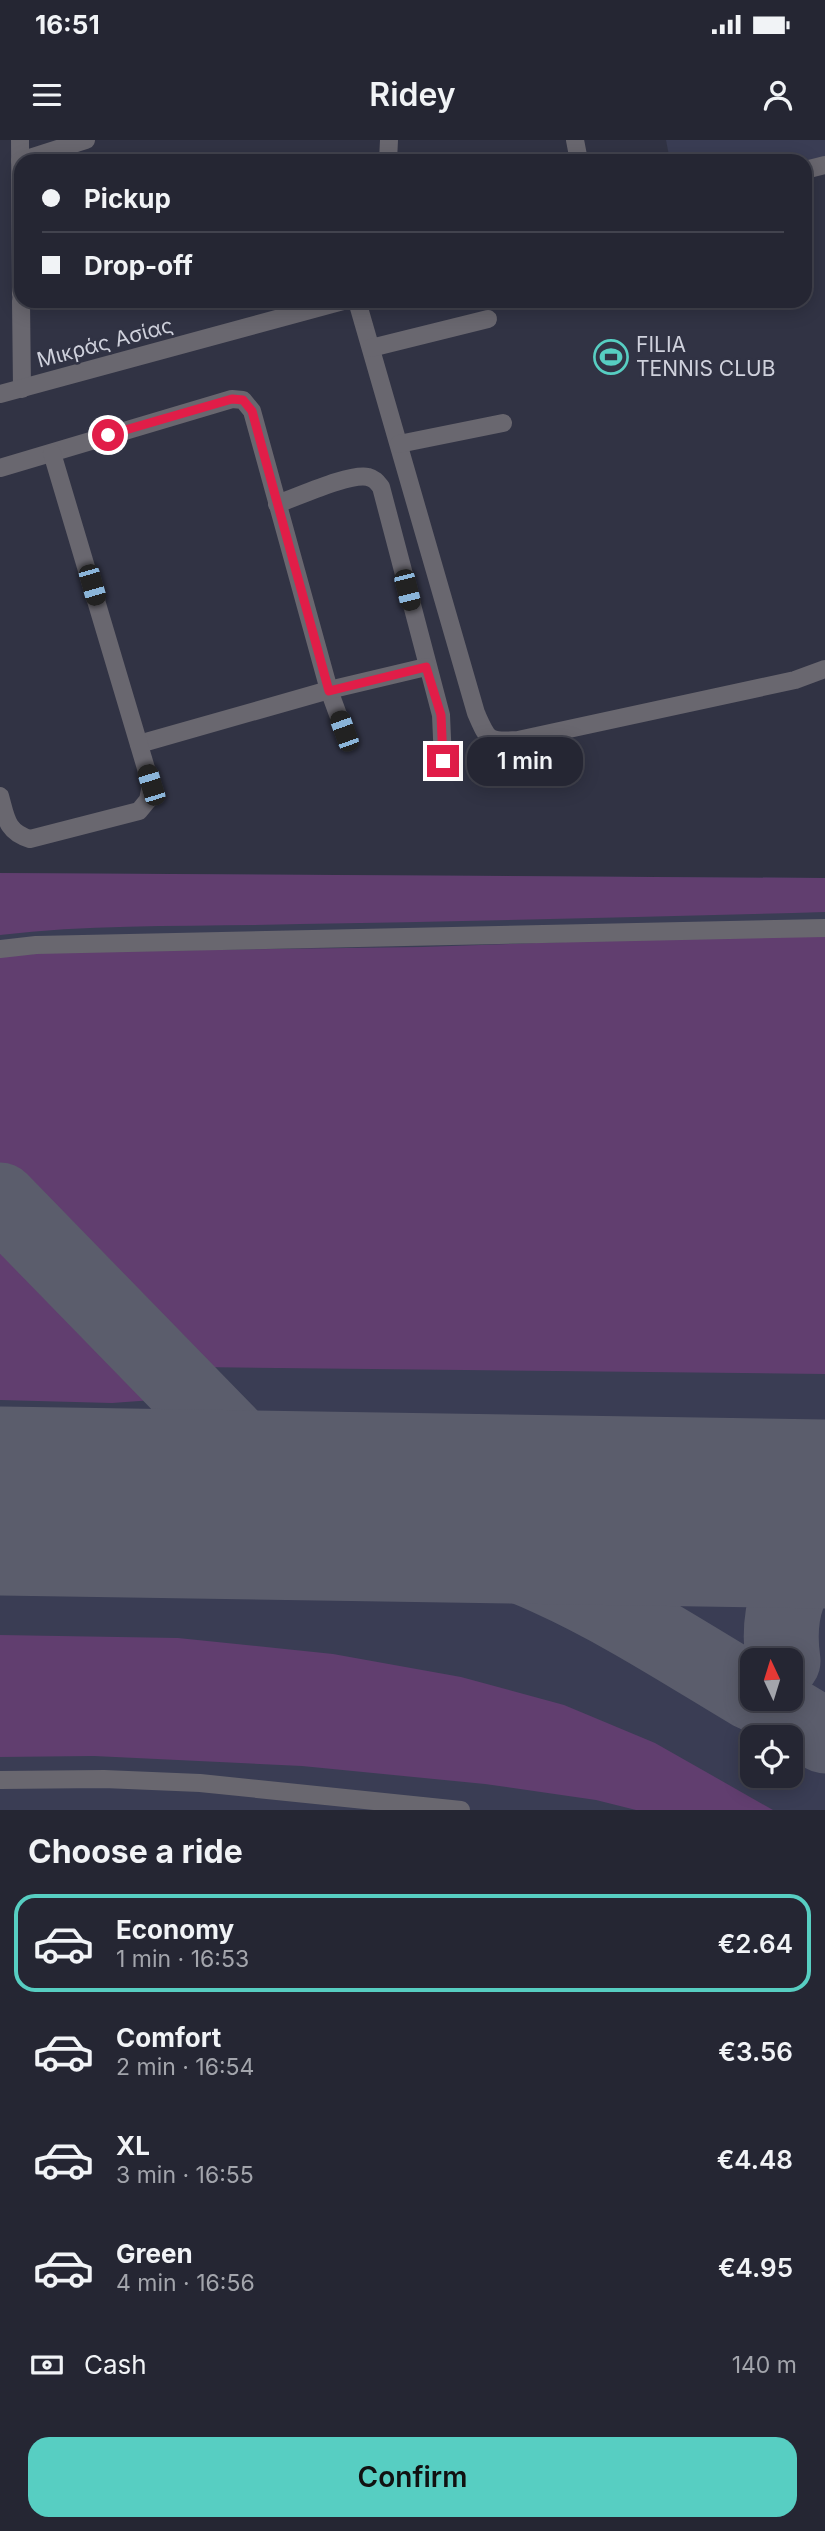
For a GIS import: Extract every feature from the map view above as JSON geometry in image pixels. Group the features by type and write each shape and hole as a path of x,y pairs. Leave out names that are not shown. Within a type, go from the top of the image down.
{"street":[{"path":"42,154 86,140"},
{"path":"21,308 22,389"},
{"name":"Μικράς Ασίας","path":"0,394 317,308"},
{"path":"359,308 476,713 486,737 495,742 517,740 782,683 825,669"},
{"path":"371,348 488,319"},
{"path":"0,468 232,399 243,400 252,411 329,691 344,731"},
{"path":"399,444 503,423"},
{"path":"0,796 7,823 17,835 30,839 139,811 148,800 151,785 52,453"},
{"path":"277,504 353,477 367,477 375,480 381,487 426,667 441,715 443,761"},
{"path":"139,744 426,667"},
{"path":"0,949 36,945 825,928"},
{"path":"0,1780 104,1779 200,1783 461,1810"}],"shaded area":[{"path":"666,140 825,140 825,158 812,160 812,154 669,154"},
{"path":"0,873 825,878 825,1810 0,1810"},
{"path":"0,873 825,878 825,912 113,927 0,935"},
{"path":"825,933 825,1374 198,1367 0,1170 0,957 55,952 422,947"},
{"path":"0,1238 153,1400 112,1403 0,1400"},
{"path":"0,1635 178,1638 333,1654 461,1677 564,1705 655,1743 773,1810 636,1810 596,1800 485,1784 302,1766 94,1756 0,1757"}],"taxiway":[{"path":"0,1200 298,1506"},
{"path":"206,1504 285,1510 359,1520 425,1535 489,1554 548,1578 600,1604 740,1686"},
{"path":"782,1648 782,1626 788,1596 802,1568 825,1542"},
{"path":"785,1712 825,1736"}],"runway":[{"path":"0,1501 825,1514"}],"place":[{"name":"FILIA TENNIS CLUB","path":"611,357"}],"route":[{"path":"108,435 232,399 243,400 252,411 329,691 426,667 441,715 443,761"}]}
